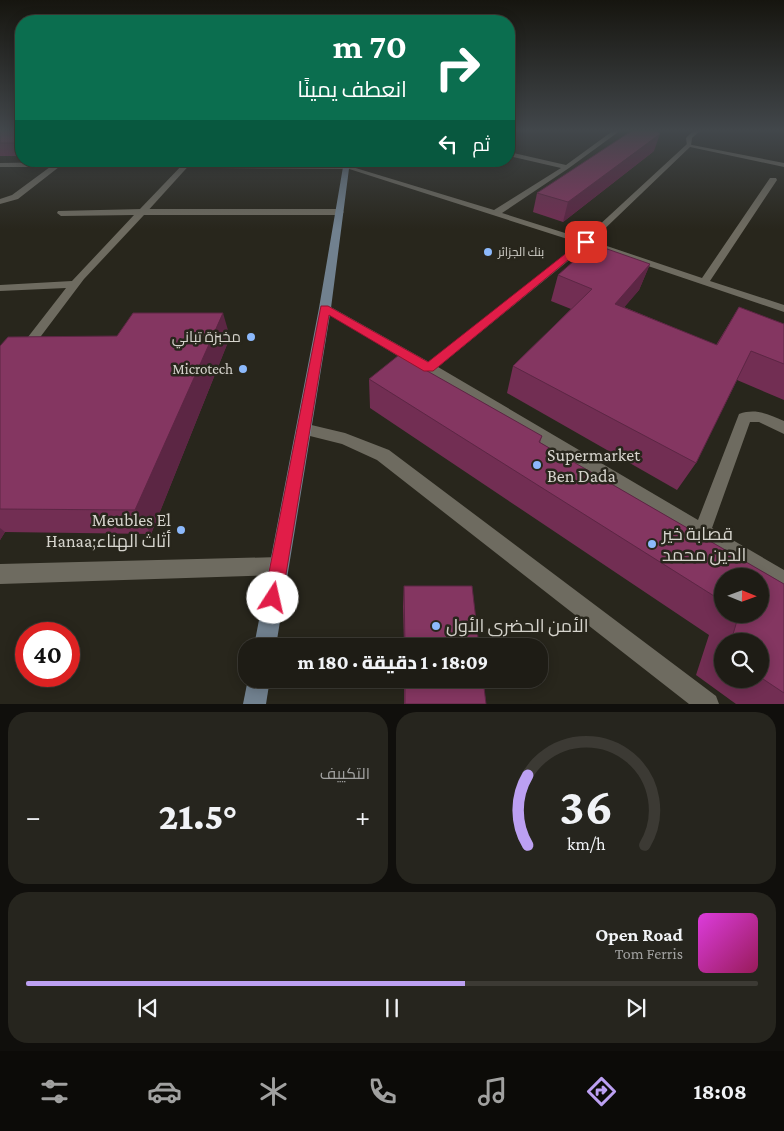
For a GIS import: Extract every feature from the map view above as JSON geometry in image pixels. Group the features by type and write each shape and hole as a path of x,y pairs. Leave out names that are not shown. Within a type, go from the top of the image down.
{"street":[{"path":"548,163 567,167"},
{"path":"496,213 573,163"},
{"path":"428,368 586,242 670,163"},
{"path":"770,163 784,166"},
{"path":"0,165 15,165"},
{"path":"0,202 15,197 56,167"},
{"path":"17,360 74,284 185,167"},
{"path":"266,638 325,308 347,167"},
{"path":"356,167 784,309"},
{"path":"704,282 773,180"},
{"path":"61,213 340,212"},
{"path":"0,288 74,284"},
{"path":"325,308 784,581"},
{"path":"702,532 744,418 750,415 759,416 784,428"},
{"path":"303,429 345,439 383,455 708,704"},
{"path":"0,574 279,566"},
{"path":"254,704 257,688"}],"building":[{"path":"583,163 621,163 568,202 537,193"},
{"path":"593,244 650,264 615,304 717,345 739,307 784,324 784,364 751,351 696,463 513,366 592,289 558,275"},
{"path":"133,313 223,313 135,510 0,509 0,346 8,337 117,336"},
{"path":"399,355 542,436 539,442 756,568 714,568 714,596 369,379"},
{"path":"769,575 784,584 784,693 769,683 769,633 733,633 736,623 769,623"},
{"path":"404,586 472,586 478,638 405,638"},
{"name":"الأمن الحضري الأول","path":"405,688 484,688 486,704 405,704"}],"place":[{"name":"بنك الجزائر","path":"488,252"},
{"name":"مخبزة تباني","path":"251,337"},
{"name":"Microtech","path":"243,369"},
{"name":"Supermarket Ben Dada","path":"537,465"},
{"name":"Meubles El Hanaa;أثاث الهناء","path":"181,530"},
{"name":"قصابة خير الدين محمد","path":"652,544"},
{"name":"الأمن الحضري الأول","path":"436,626"}],"route":[{"path":"273,598 325,308 361,327 428,368 586,242"}]}
